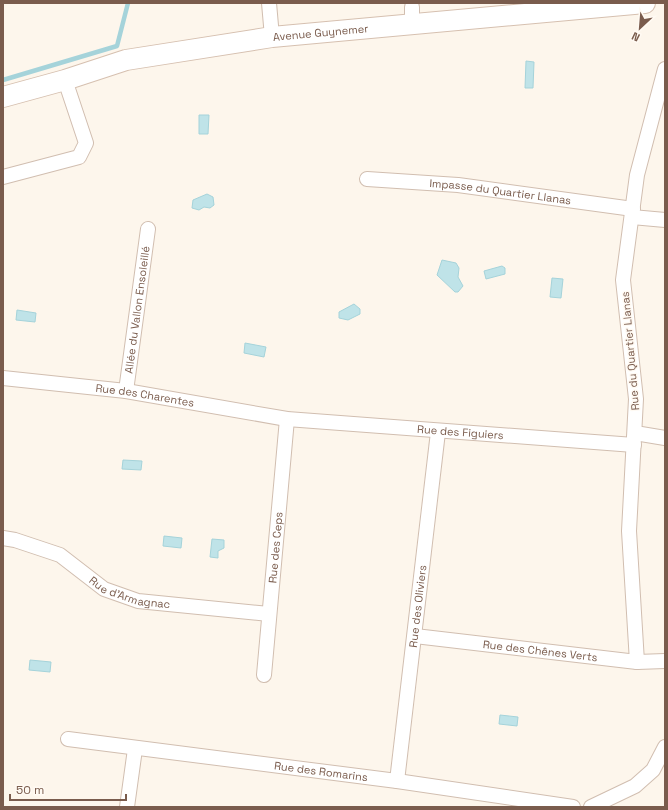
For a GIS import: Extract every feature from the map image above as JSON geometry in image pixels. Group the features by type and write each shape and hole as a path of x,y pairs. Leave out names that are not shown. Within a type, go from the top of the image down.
{"street":[{"path":"269,3 272,37"},
{"name":"Avenue Guynemer","path":"3,96 65,80 126,60 412,16 645,3"},
{"name":"Rue du Quartier Llanas","path":"637,662 629,531 636,399 623,280 637,176 665,69"},
{"path":"3,177 79,157 86,144 65,80"},
{"name":"Impasse du Quartier Llanas","path":"367,179 458,184 632,213 665,220"},
{"name":"Allée du Vallon Ensoleillé","path":"126,391 148,229"},
{"name":"Rue des Charentes","path":"3,378 126,391 287,419"},
{"name":"Rue des Figuiers","path":"287,419 438,432 634,439 665,438"},
{"name":"Rue des Ceps","path":"264,675 287,419"},
{"name":"Rue des Oliviers","path":"397,781 438,432"},
{"name":"Rue d'Armagnac","path":"3,538 15,540 60,555 104,589 138,601 269,614"},
{"name":"Rue des Chênes Verts","path":"415,636 637,662 665,662"},
{"name":"Rue des Romarins","path":"68,739 135,749 397,781 573,807"},
{"path":"591,807 636,786 652,770 665,747"},
{"path":"127,807 135,749"}],"water":[{"path":"526,61 534,62 533,88 525,88"},
{"path":"199,115 209,115 208,134 199,134"},
{"path":"207,194 213,197 214,205 210,208 204,207 199,210 192,208 193,200"},
{"path":"442,260 456,263 459,268 458,277 463,286 458,292 455,292 437,275"},
{"path":"502,266 505,268 505,274 486,279 484,271"},
{"path":"552,278 563,279 561,298 550,297"},
{"path":"354,304 360,309 360,314 348,320 339,318 339,312"},
{"path":"17,310 36,313 35,322 16,320"},
{"path":"245,343 266,347 264,357 244,353"},
{"path":"123,460 142,461 141,470 122,469"},
{"path":"164,536 182,538 181,548 163,546"},
{"path":"212,539 224,540 224,548 218,551 218,558 210,557"},
{"path":"30,660 51,662 50,672 29,670"},
{"path":"500,715 518,717 517,726 499,724"}],"waterway":[{"path":"3,80 117,46 128,3"}]}
